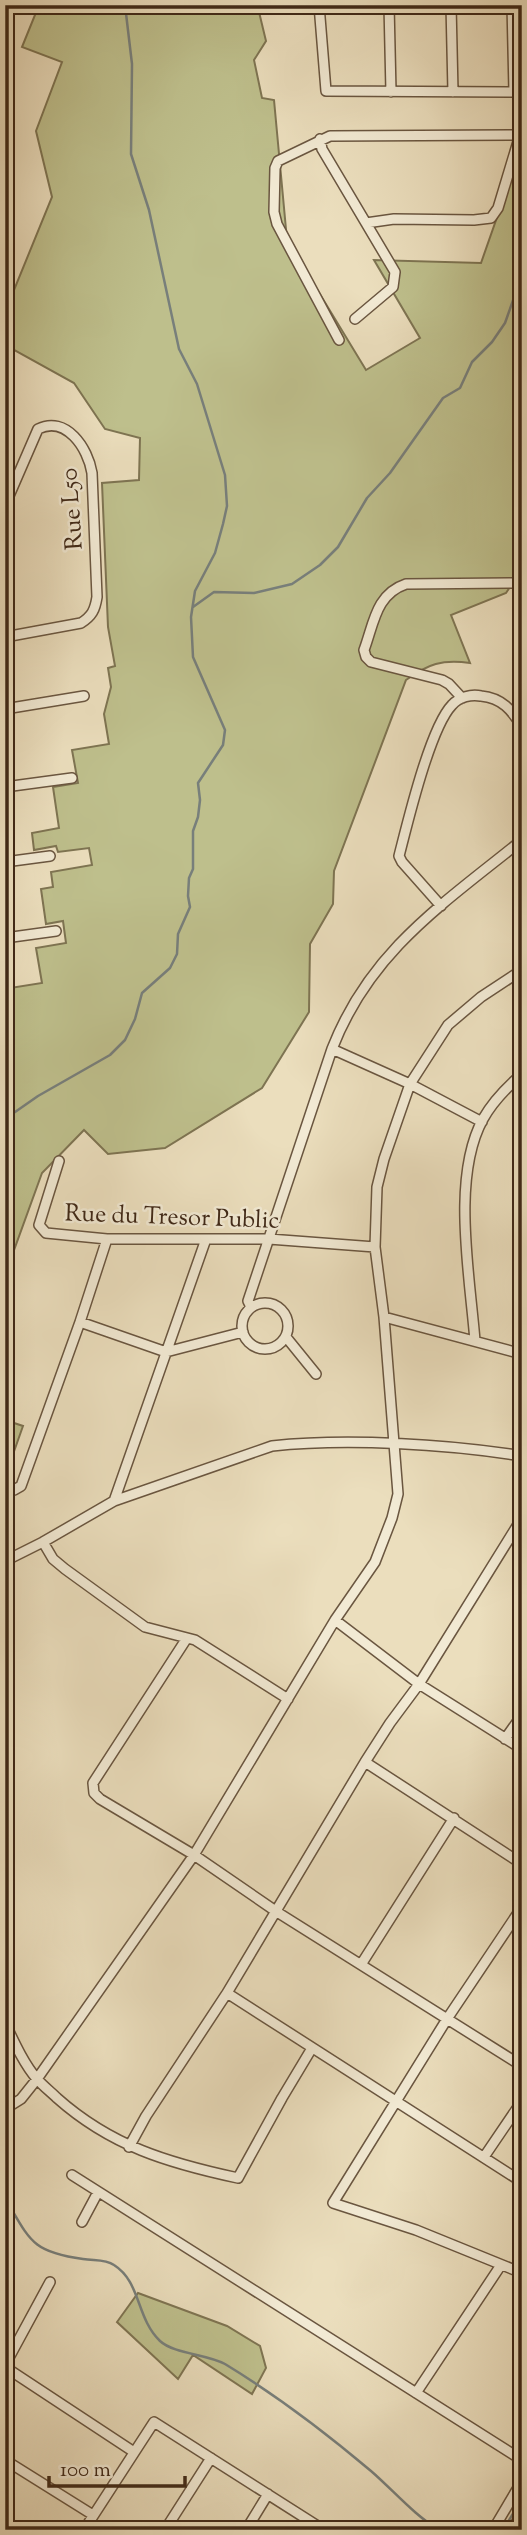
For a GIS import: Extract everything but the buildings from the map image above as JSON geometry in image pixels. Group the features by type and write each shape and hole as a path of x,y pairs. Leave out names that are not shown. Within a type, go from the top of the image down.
{"street":[{"path":"319,5 326,91 518,92 512,5"},
{"path":"389,5 391,92"},
{"path":"451,5 453,92"},
{"path":"339,340 277,224 274,212 276,163 330,136 521,135 498,208 491,218 394,219 366,223"},
{"path":"320,139 322,149 395,272 396,279 387,294 355,318"},
{"name":"Rue L50","path":"5,505 38,429 54,425 62,427 85,447 92,473 97,597 95,609 90,618 81,624 5,637"},
{"path":"462,698 442,680 371,662 366,657 364,650 383,598 393,588 406,584 522,583"},
{"path":"441,906 399,856 435,733 453,704 462,698 476,695 489,696 500,701 511,709 522,727"},
{"path":"5,709 84,696"},
{"path":"5,787 72,778"},
{"path":"251,1307 248,1301 343,1020 376,968 396,946 522,840"},
{"path":"5,862 50,856"},
{"path":"5,938 56,931"},
{"path":"5,2109 21,2099 37,2079 194,1855 335,1620 375,1562 398,1494 384,1317 375,1247 374,1223 379,1178 410,1084 448,1025 481,997 522,970"},
{"path":"332,1049 410,1084 482,1122"},
{"path":"475,1341 465,1190 474,1144 482,1122 491,1107 522,1074"},
{"name":"Rue du Tresor Public","path":"59,1161 39,1225 46,1233 107,1239 269,1239 375,1247"},
{"path":"5,1490 14,1490 21,1486 107,1239"},
{"path":"114,1501 206,1239"},
{"path":"266,1303 281,1308 288,1321 286,1336 274,1347 259,1348 252,1344 243,1332 244,1318 251,1307 266,1303"},
{"path":"384,1317 522,1354"},
{"path":"80,1322 166,1352 243,1332"},
{"path":"286,1336 316,1374"},
{"path":"5,1561 114,1501 272,1446 395,1445 522,1456"},
{"path":"129,2147 146,2116 277,1912 365,1762 419,1684 522,1518"},
{"path":"43,1542 53,1559 145,1627 195,1640 288,1699"},
{"path":"335,1620 419,1684 522,1749"},
{"path":"187,1638 93,1783 94,1793 100,1800 194,1855 277,1912 522,2066"},
{"path":"505,1739 522,1715"},
{"path":"365,1762 522,1864"},
{"path":"362,1963 454,1818"},
{"path":"522,1907 447,2019 333,2203 416,2231 522,2273"},
{"path":"227,1993 522,2182"},
{"path":"5,2023 37,2079 79,2118 129,2147 182,2166 238,2178 313,2048"},
{"path":"484,2157 522,2101"},
{"path":"72,2175 522,2460"},
{"path":"82,2222 99,2192"},
{"path":"416,2393 501,2265"},
{"path":"50,2282 5,2366 134,2452"},
{"path":"84,2530 154,2422 324,2530"},
{"path":"165,2530 211,2458"},
{"path":"5,2460 93,2515"},
{"path":"493,2530 522,2481"},
{"path":"246,2530 268,2494"},
{"path":"512,2530 522,2513"}],"green space":[{"path":"39,5 254,5 259,12 266,41 254,60 262,98 274,100 287,240 366,370 420,338 374,260 481,263 522,146 522,569 506,593 451,615 470,663 436,664 406,680 334,871 333,904 310,944 309,1012 262,1088 165,1148 108,1154 84,1130 42,1173 5,1275 5,1001 12,999 10,988 42,983 36,948 66,943 63,921 46,924 41,889 53,887 51,872 92,865 89,848 58,852 56,846 34,850 32,833 59,828 53,787 78,783 72,750 109,744 104,714 111,687 108,668 115,666 108,627 102,483 139,480 140,438 105,429 74,383 5,345 5,312 52,197 36,131 62,62 22,47"},
{"path":"5,1420 23,1426 5,1477"},
{"path":"138,2293 227,2326 260,2346 266,2368 252,2394 193,2355 178,2379 117,2322"}],"waterway":[{"path":"5,1119 38,1096 110,1055 125,1040 135,1019 142,993 170,968 177,954 178,934 190,907 188,896 189,878 193,869 193,831 200,800 198,783 223,745 225,730 193,657 191,617 195,591 215,553 223,524 227,506 225,475 197,384 179,349 149,210 131,154 132,64 125,5"},
{"path":"193,607 214,592 254,593 292,584 320,565 338,547 367,498 390,473 443,398 460,388 472,362 492,342 505,323 522,275"},
{"path":"5,2198 27,2234 42,2248 66,2256 107,2262 123,2272 134,2290 146,2322 160,2341 174,2349 225,2364 263,2388 336,2442 439,2530"},
{"path":"503,2530 522,2499"}]}
